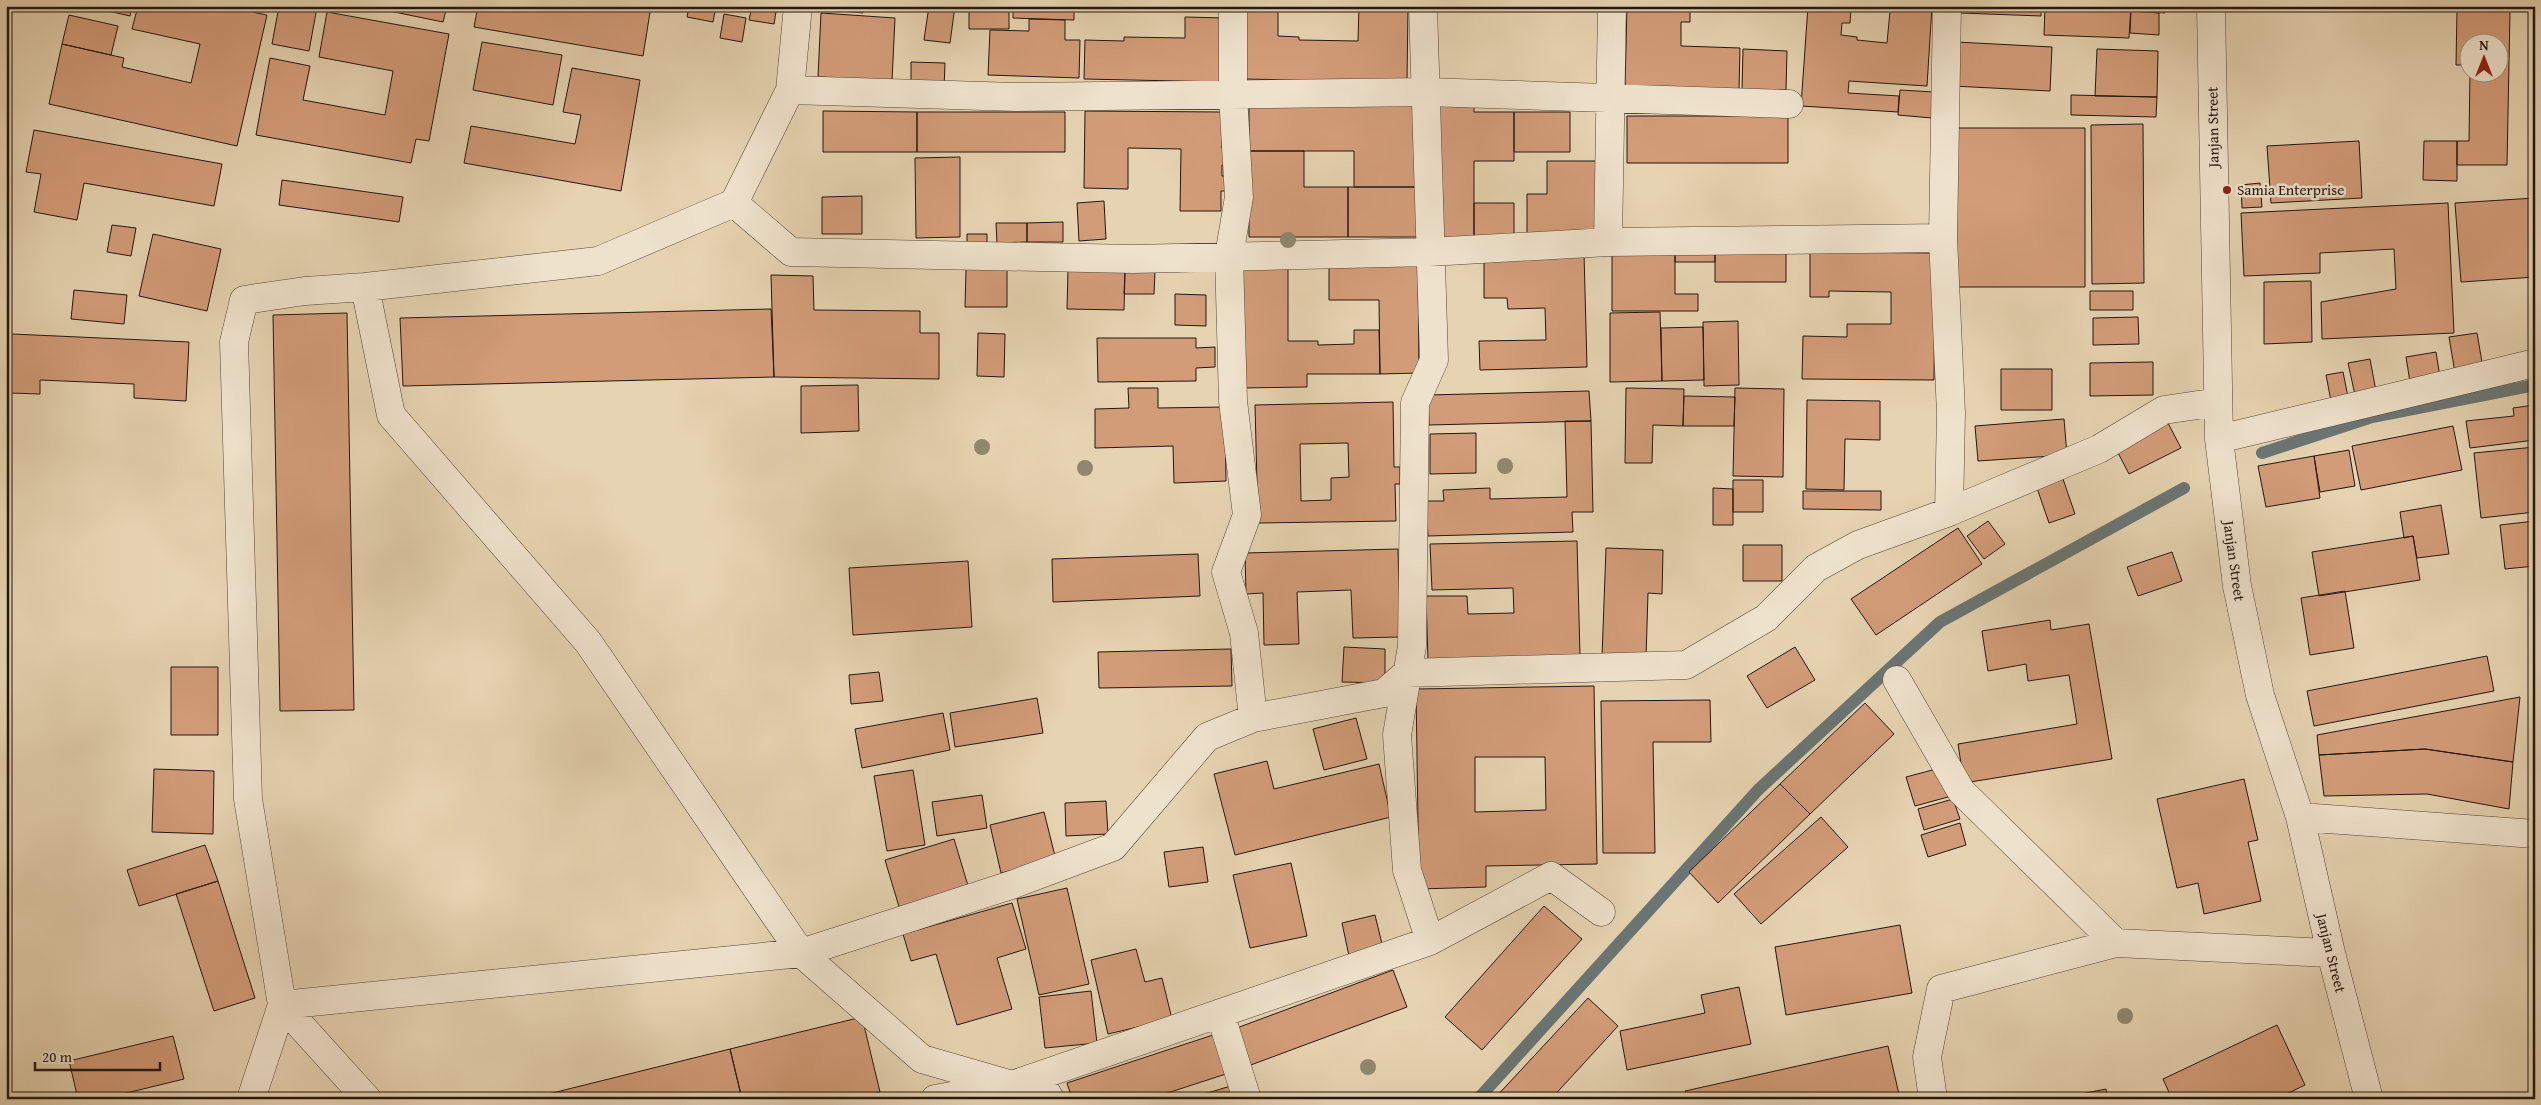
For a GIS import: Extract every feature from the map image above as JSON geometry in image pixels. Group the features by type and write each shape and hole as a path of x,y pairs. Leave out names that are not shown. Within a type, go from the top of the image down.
{"street":[{"path":"251,1099 282,1005 248,799 234,342 244,300 305,291 365,287 598,261 734,203 790,90 798,6"},
{"path":"1233,6 1233,95 1239,197 1229,256 1233,401 1247,515 1226,572 1244,633 1253,718"},
{"path":"1423,6 1429,252 1434,360 1415,403 1412,646 1397,735 1407,870 1430,941"},
{"path":"1608,242 1612,6"},
{"path":"1947,6 1943,238 1951,413 1949,512"},
{"name":"Janjan Street","path":"2211,6 2219,439 2236,586 2258,686 2300,817 2331,954 2369,1099"},
{"path":"790,90 1016,97 1426,92 1789,104"},
{"path":"734,203 791,252 1133,259 1429,252 1608,242 1943,238"},
{"path":"365,287 391,415 588,642 801,954 922,1060 1012,1085 1045,1090 1050,1099"},
{"path":"2219,439 2535,362"},
{"path":"282,1005 801,954 1014,884 1113,848 1207,737 1253,718 1384,693 1407,673 1686,665 1766,618 1816,568 1858,545 1949,512 2099,449 2164,410 2218,402"},
{"path":"1897,680 1961,791 2116,943"},
{"path":"2300,817 2535,834"},
{"path":"935,1099 1012,1085 1430,941 1551,876 1601,912"},
{"path":"1933,1099 1927,1057 1940,989 2116,943 2331,954"},
{"path":"282,1005 367,1099"},
{"path":"1220,1013 1247,1099"}],"building":[{"path":"86,6 132,6 130,16"},
{"path":"138,6 254,6 252,12 267,15 237,146 49,104 62,44 124,58 122,67 191,83 200,44 132,29"},
{"path":"279,6 317,7 309,51 272,44"},
{"path":"365,6 447,6 443,22"},
{"path":"478,6 651,6 643,56 474,27"},
{"path":"689,6 716,6 713,22 687,17"},
{"path":"752,6 777,6 774,24 749,20"},
{"path":"821,6 863,6 863,13 821,9"},
{"path":"929,6 955,6 950,43 924,40"},
{"path":"969,6 1009,6 1009,29 969,29"},
{"path":"1013,6 1074,6 1074,20 1013,18"},
{"path":"1244,6 1278,6 1278,36 1299,37 1299,40 1358,41 1359,6 1408,6 1407,82 1243,79"},
{"path":"1627,6 1690,6 1690,22 1681,22 1681,46 1740,48 1739,89 1625,87"},
{"path":"1808,6 1932,6 1927,86 1849,81 1848,93 1899,96 1898,112 1801,106","holes":["1851,9 1890,11 1887,43 1857,40 1857,37 1841,35 1842,23 1850,23"]},
{"path":"1961,6 2041,6 2041,16 1960,13"},
{"path":"2045,6 2131,6 2129,38 2044,35"},
{"path":"2131,6 2165,6 2165,13 2131,11"},
{"path":"2533,7 2535,7 2535,63 2531,63"},
{"path":"2457,9 2510,11 2507,165 2457,165 2457,141 2469,141 2470,82 2508,82 2508,32 2458,32 2458,65 2456,65"},
{"path":"2131,11 2159,13 2159,35 2130,33"},
{"path":"327,12 449,34 429,141 416,139 411,163 256,135 270,58 310,66 303,100 385,115 393,71 319,57"},
{"path":"821,13 895,18 892,81 818,77"},
{"path":"724,14 746,18 742,42 720,38"},
{"path":"69,15 118,26 111,55 62,44"},
{"path":"1185,17 1226,18 1225,82 1084,79 1085,40 1124,41 1124,37 1185,38"},
{"path":"1029,19 1065,20 1065,40 1080,40 1079,78 988,75 990,30 1029,31"},
{"path":"482,42 562,55 553,105 473,90"},
{"path":"1956,42 2052,47 2050,91 1953,86"},
{"path":"1743,49 1787,51 1786,90 1742,90"},
{"path":"2097,49 2158,51 2157,97 2095,96"},
{"path":"911,62 945,63 944,89 911,88"},
{"path":"572,68 640,80 621,191 464,163 471,126 575,144 581,115 563,112"},
{"path":"1900,90 1934,92 1932,118 1898,115"},
{"path":"2071,95 2157,97 2156,117 2071,115"},
{"path":"1249,104 1419,104 1419,187 1354,187 1354,151 1249,151"},
{"path":"1437,106 1474,106 1474,112 1514,112 1514,161 1474,161 1474,243 1437,243"},
{"path":"823,111 917,112 917,152 823,152"},
{"path":"1085,111 1222,112 1222,148 1230,148 1229,165 1222,165 1222,176 1230,176 1229,191 1221,191 1221,211 1180,211 1181,149 1128,148 1128,189 1084,188"},
{"path":"917,112 1065,112 1065,152 917,152"},
{"path":"1514,112 1570,112 1570,152 1514,152"},
{"path":"1627,116 1788,116 1788,163 1627,163"},
{"path":"2143,124 2144,283 2092,284 2091,125"},
{"path":"1952,128 2085,128 2085,287 1953,287"},
{"path":"34,130 222,164 214,206 84,183 77,220 34,212 41,174 26,172"},
{"path":"2359,141 2362,198 2271,203 2267,146"},
{"path":"2424,141 2457,141 2457,181 2423,180"},
{"path":"1249,151 1304,151 1304,187 1348,187 1348,237 1249,237"},
{"path":"960,157 960,237 916,238 915,158"},
{"path":"1547,161 1598,161 1598,235 1527,235 1527,194 1547,194"},
{"path":"282,180 403,197 399,222 279,205"},
{"path":"2260,183 2262,207 2242,208 2241,185"},
{"path":"1348,187 1419,187 1419,237 1348,237"},
{"path":"862,196 862,234 822,234 822,197"},
{"path":"2535,198 2535,277 2461,282 2455,203"},
{"path":"1104,201 1106,239 1079,241 1077,203"},
{"path":"1474,203 1514,203 1514,236 1474,236"},
{"path":"2448,203 2454,333 2322,339 2321,302 2396,289 2394,249 2320,253 2320,273 2244,276 2241,213"},
{"path":"1063,222 1063,242 1027,242 1027,223"},
{"path":"996,223 1027,223 1027,242 997,243"},
{"path":"112,225 136,228 131,256 107,252"},
{"path":"153,234 221,249 207,311 139,296"},
{"path":"967,234 987,234 987,243 967,243"},
{"path":"1612,247 1675,247 1675,294 1698,294 1698,311 1612,311"},
{"path":"1675,247 1715,247 1715,262 1675,262"},
{"path":"1715,247 1786,247 1786,282 1715,282"},
{"path":"1810,252 1935,253 1934,380 1802,379 1803,336 1847,337 1847,324 1891,324 1891,292 1829,291 1829,297 1810,297"},
{"path":"1584,253 1587,367 1480,370 1479,341 1546,340 1545,308 1508,309 1507,298 1484,298 1484,256"},
{"path":"1418,262 1419,373 1380,374 1379,300 1329,300 1329,263"},
{"path":"966,269 1007,269 1007,307 965,307"},
{"path":"1240,269 1288,269 1288,341 1318,341 1318,345 1354,344 1354,330 1379,330 1380,374 1307,374 1307,387 1241,388"},
{"path":"1068,270 1125,271 1124,310 1067,309"},
{"path":"1125,271 1155,271 1154,294 1124,294"},
{"path":"771,275 813,276 814,310 920,311 920,333 939,333 939,379 774,377"},
{"path":"2311,281 2312,342 2264,344 2264,282"},
{"path":"74,290 127,295 124,324 71,319"},
{"path":"2090,291 2133,291 2133,310 2090,310"},
{"path":"1175,294 1206,295 1206,326 1175,325"},
{"path":"771,309 774,377 403,386 400,318"},
{"path":"1660,312 1662,381 1610,382 1610,313"},
{"path":"347,313 354,710 280,711 273,315"},
{"path":"2138,317 2139,344 2093,345 2093,318"},
{"path":"1738,321 1739,385 1704,386 1703,322"},
{"path":"1703,327 1704,380 1662,381 1661,328"},
{"path":"978,333 1005,334 1004,377 977,376"},
{"path":"2477,333 2483,368 2455,373 2449,337"},
{"path":"12,334 189,342 186,401 134,398 134,384 40,380 40,394 10,393"},
{"path":"1097,338 1196,338 1196,348 1215,347 1215,367 1196,368 1196,381 1098,382"},
{"path":"2436,352 2440,377 2410,382 2406,357"},
{"path":"2370,359 2376,391 2355,395 2348,363"},
{"path":"2153,362 2153,395 2090,396 2090,363"},
{"path":"2001,369 2052,369 2052,410 2001,410"},
{"path":"2343,372 2348,397 2331,401 2326,375"},
{"path":"858,385 859,431 801,433 801,386"},
{"path":"1128,388 1158,388 1158,408 1225,407 1226,481 1174,483 1173,446 1095,448 1095,409 1129,408"},
{"path":"1626,388 1684,389 1683,426 1653,425 1652,463 1625,463"},
{"path":"1735,388 1784,389 1783,477 1733,476"},
{"path":"1589,391 1591,421 1429,425 1428,395"},
{"path":"1684,396 1735,397 1734,426 1683,426"},
{"path":"1807,400 1880,401 1880,440 1845,439 1844,490 1806,489"},
{"path":"1393,402 1394,467 1400,467 1400,484 1395,484 1396,521 1258,523 1255,405","holes":["1348,443 1349,477 1331,478 1331,500 1301,501 1300,444"]},
{"path":"2535,405 2535,440 2470,448 2466,421 2514,416 2513,408"},
{"path":"2064,419 2067,455 1978,461 1975,426"},
{"path":"1565,421 1591,421 1593,512 1572,512 1573,532 1428,536 1426,501 1444,501 1443,490 1490,488 1490,499 1567,497"},
{"path":"2168,423 2181,448 2129,474 2116,449"},
{"path":"2453,426 2462,470 2361,490 2352,446"},
{"path":"1476,433 1476,473 1430,474 1430,434"},
{"path":"2535,447 2535,512 2481,518 2474,453"},
{"path":"2349,450 2355,486 2320,492 2314,456"},
{"path":"2314,456 2320,498 2266,507 2258,466"},
{"path":"2063,479 2075,514 2049,523 2037,488"},
{"path":"1733,480 1763,480 1763,512 1733,512"},
{"path":"1713,488 1733,489 1733,525 1713,525"},
{"path":"1803,491 1881,491 1881,510 1803,509"},
{"path":"2441,505 2449,554 2417,558 2413,536 2404,538 2400,512"},
{"path":"1988,521 2005,544 1984,559 1967,536"},
{"path":"2535,521 2535,566 2505,569 2500,525"},
{"path":"1958,528 1982,564 1876,635 1851,599"},
{"path":"2413,536 2420,580 2319,596 2312,552"},
{"path":"1577,541 1580,656 1428,660 1426,596 1467,596 1468,614 1514,613 1513,588 1432,590 1430,544"},
{"path":"1743,545 1782,545 1782,581 1743,581"},
{"path":"1606,548 1663,550 1662,594 1648,593 1646,658 1602,657"},
{"path":"1398,549 1400,637 1353,638 1351,590 1297,592 1299,644 1264,645 1263,593 1246,594 1245,553"},
{"path":"2172,552 2182,581 2138,596 2127,567"},
{"path":"1198,554 1200,596 1053,602 1052,559"},
{"path":"968,561 972,627 853,635 849,568"},
{"path":"2345,591 2354,648 2310,655 2301,598"},
{"path":"2050,620 2051,630 2089,624 2112,759 1964,783 1958,744 2077,724 2069,675 2028,681 2026,664 1988,671 1982,631"},
{"path":"1344,647 1385,649 1385,683 1342,682"},
{"path":"1795,647 1815,680 1767,708 1747,676"},
{"path":"1231,649 1232,686 1099,688 1098,652"},
{"path":"2487,656 2494,691 2314,726 2307,691"},
{"path":"171,667 218,667 218,735 171,735"},
{"path":"879,672 883,701 851,704 849,675"},
{"path":"1594,686 1597,864 1486,866 1486,887 1419,889 1416,689","holes":["1475,757 1545,757 1546,810 1475,812"]},
{"path":"2520,697 2513,762 2425,749 2319,755 2317,735"},
{"path":"1037,698 1043,733 955,747 950,713"},
{"path":"1710,700 1711,742 1653,742 1655,853 1603,853 1601,701"},
{"path":"1865,703 1894,734 1810,814 1780,784"},
{"path":"943,713 950,750 862,768 855,729"},
{"path":"1356,718 1367,759 1324,770 1313,729"},
{"path":"2425,749 2513,762 2509,809 2427,794 2324,796 2319,755"},
{"path":"1267,761 1274,789 1379,764 1391,817 1235,855 1214,774"},
{"path":"1940,768 1948,797 1915,806 1906,777"},
{"path":"154,769 214,771 213,834 152,832"},
{"path":"913,770 925,845 887,851 874,776"},
{"path":"2244,779 2258,840 2248,842 2261,901 2204,914 2198,883 2177,888 2157,799"},
{"path":"1780,784 1810,814 1718,903 1689,872"},
{"path":"982,795 987,828 937,836 932,802"},
{"path":"1953,799 1960,819 1924,830 1918,809"},
{"path":"1106,801 1108,834 1066,836 1065,803"},
{"path":"1044,812 1056,860 1001,873 990,825"},
{"path":"1821,817 1848,847 1761,924 1734,894"},
{"path":"1960,823 1966,845 1928,857 1921,835"},
{"path":"954,839 969,889 900,910 885,860"},
{"path":"205,845 218,881 139,906 127,870"},
{"path":"1203,847 1208,882 1169,887 1164,852"},
{"path":"1291,863 1307,936 1250,948 1233,875"},
{"path":"218,881 255,998 214,1011 176,894"},
{"path":"1067,888 1089,984 1039,995 1017,899"},
{"path":"1012,903 1026,949 997,958 1012,1009 957,1025 936,954 911,961 903,934"},
{"path":"1544,906 1582,939 1482,1050 1445,1017"},
{"path":"1375,915 1383,948 1349,956 1342,923"},
{"path":"1900,925 1912,993 1786,1015 1775,947"},
{"path":"1136,949 1145,982 1162,978 1172,1019 1108,1034 1091,960"},
{"path":"1393,970 1407,1007 1248,1066 1234,1029"},
{"path":"1739,987 1751,1044 1627,1070 1620,1031 1705,1013 1701,995"},
{"path":"1091,991 1097,1043 1045,1048 1039,997"},
{"path":"1588,998 1618,1026 1551,1099 1494,1099"},
{"path":"862,1017 880,1092 852,1099 742,1099 730,1049"},
{"path":"2277,1025 2305,1085 2276,1099 2172,1099 2163,1079"},
{"path":"1216,1034 1229,1073 1149,1099 1072,1099 1067,1083"},
{"path":"173,1036 184,1079 102,1099 78,1099 69,1061"},
{"path":"1888,1046 1900,1099 1687,1099 1685,1091"},
{"path":"730,1049 742,1099 528,1099"},
{"path":"1234,1085 1238,1099 1202,1099 1201,1095"},
{"path":"2106,1089 2108,1099 2055,1099"}],"waterway":[{"path":"2262,453 2372,417 2535,385"},
{"path":"1478,1099 1758,790 1940,622 2184,488"}],"place":[{"name":"Samia Enterprise","path":"2227,190"}]}
